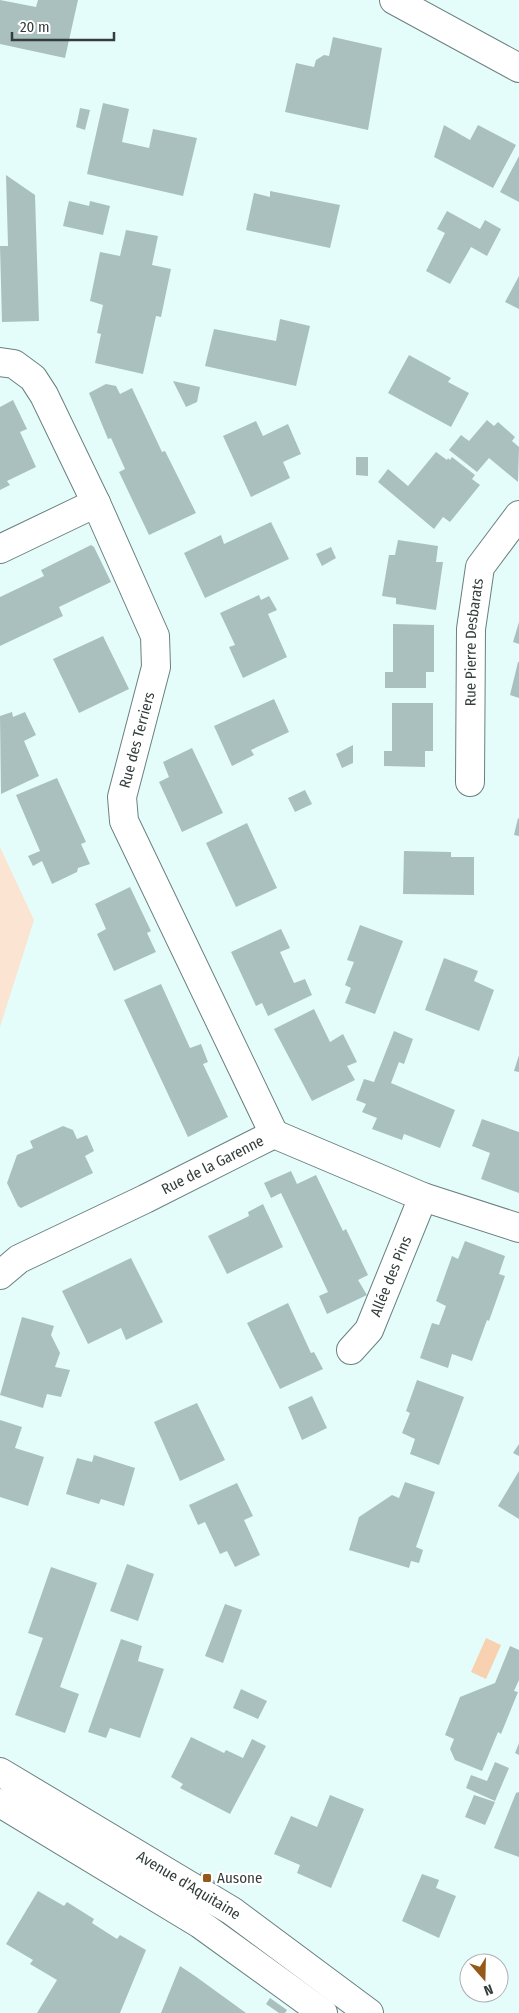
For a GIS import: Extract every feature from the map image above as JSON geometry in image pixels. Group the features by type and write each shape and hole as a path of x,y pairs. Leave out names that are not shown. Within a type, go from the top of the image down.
{"street":[{"path":"394,0 519,68"},
{"name":"Rue des Terriers","path":"0,362 14,364 33,378 44,395 96,503 156,636 156,667 122,797 124,821 274,1134"},
{"path":"0,548 96,503"},
{"name":"Rue Pierre Desbarats","path":"470,782 471,629 480,567 519,515"},
{"name":"Rue de la Garenne","path":"0,1275 19,1259 145,1199 274,1134 423,1197 519,1228"},
{"name":"Allée des Pins","path":"351,1350 369,1330 423,1197"},
{"name":"Avenue d'Aquitaine","path":"0,1772 232,1911 368,2013"},
{"name":"Avenue d'Aquitaine","path":"0,1803 200,1924 323,2013"}],"shaded area":[{"path":"0,847 34,920 0,1027"},
{"path":"486,1638 501,1645 486,1679 471,1672"}],"building":[{"path":"0,0 36,7 38,0 78,0 65,58 0,44"},
{"path":"333,37 382,48 368,130 285,112 296,63 314,67 316,60 324,55 329,56"},
{"path":"103,103 129,109 122,142 149,148 153,129 197,138 183,196 87,174"},
{"path":"80,108 90,110 85,130 76,127"},
{"path":"444,125 470,140 478,125 516,145 493,188 434,157"},
{"path":"519,156 519,202 500,192"},
{"path":"6,175 35,195 39,321 2,322 0,246 8,246"},
{"path":"270,191 340,205 330,248 246,230 254,193 270,197"},
{"path":"69,201 89,206 90,201 110,206 103,235 63,226"},
{"path":"447,211 480,229 485,220 501,229 487,256 471,247 450,284 426,271 445,233 437,229"},
{"path":"126,230 158,236 152,265 171,269 161,317 156,316 143,374 95,363 101,334 97,333 103,305 90,301 100,252 120,256"},
{"path":"519,276 519,309 505,302"},
{"path":"280,319 310,326 296,386 205,366 214,329 276,341"},
{"path":"409,355 451,378 448,382 469,393 451,427 388,393"},
{"path":"173,381 200,387 197,402 186,407"},
{"path":"106,384 116,386 120,394 132,388 162,452 165,451 196,513 149,535 119,472 125,469 111,438 108,439 89,393"},
{"path":"13,400 27,429 20,432 36,467 7,481 10,485 0,490 0,407"},
{"path":"487,420 494,426 498,422 515,437 512,441 519,447 518,482 489,458 477,472 449,450 461,435 469,441"},
{"path":"256,421 263,436 288,424 301,454 283,462 290,478 251,497 223,436"},
{"path":"436,452 447,460 448,458 450,460 452,457 475,475 472,479 480,485 450,522 443,517 434,529 378,482 388,469 408,486"},
{"path":"356,457 368,457 368,476 356,475"},
{"path":"271,522 289,559 205,598 184,553 221,535 224,544"},
{"path":"398,540 438,546 436,562 443,562 436,610 396,604 396,598 382,596 389,555 395,555"},
{"path":"91,545 94,547 111,582 59,607 63,616 0,646 0,597 44,576 41,570"},
{"path":"331,547 336,558 322,566 316,554"},
{"path":"259,595 261,600 269,596 277,610 268,614 287,657 243,678 229,647 235,645 220,613"},
{"path":"519,622 519,644 513,642"},
{"path":"393,624 434,625 434,672 426,672 426,688 385,688 385,672 393,672"},
{"path":"103,636 129,689 79,713 53,659"},
{"path":"519,662 519,698 510,695"},
{"path":"274,699 289,732 251,750 254,755 232,766 214,726"},
{"path":"392,703 433,703 433,751 425,751 425,767 384,766 384,751 392,751"},
{"path":"12,712 13,717 25,712 36,735 24,741 39,776 1,794 0,716"},
{"path":"353,745 353,763 342,768 336,754"},
{"path":"192,748 223,813 182,832 159,782 169,777 163,762"},
{"path":"57,778 86,842 81,844 90,864 78,868 77,872 52,884 42,861 33,866 28,856 40,851 16,795"},
{"path":"305,790 312,804 295,812 288,798"},
{"path":"519,819 519,836 514,835"},
{"path":"247,823 277,888 236,907 206,843"},
{"path":"404,851 451,852 451,857 474,857 474,895 403,894"},
{"path":"130,887 151,931 147,933 156,952 114,971 97,934 106,929 95,904"},
{"path":"360,925 403,941 375,1014 345,1003 351,988 345,985 354,962 347,960"},
{"path":"281,929 290,948 280,952 294,983 305,979 312,995 268,1016 262,1003 256,1006 231,952"},
{"path":"444,958 478,971 474,981 494,990 479,1031 425,1010"},
{"path":"161,984 190,1048 201,1044 208,1062 203,1064 228,1117 188,1137 124,1000"},
{"path":"314,1009 330,1042 343,1034 357,1062 347,1066 355,1080 312,1101 274,1029"},
{"path":"394,1031 413,1039 404,1064 399,1062 391,1083 455,1110 440,1148 404,1134 402,1140 372,1129 377,1118 362,1112 366,1104 356,1100 364,1079 374,1082"},
{"path":"519,1055 519,1072 514,1071"},
{"path":"482,1119 519,1132 519,1193 481,1179 490,1153 472,1146"},
{"path":"63,1126 73,1130 77,1139 87,1135 94,1151 85,1156 93,1173 21,1208 18,1206 7,1183 17,1155 33,1148 30,1141"},
{"path":"291,1171 297,1184 316,1175 343,1231 346,1229 368,1275 358,1280 367,1295 327,1314 319,1296 328,1292 281,1193 271,1198 264,1183"},
{"path":"263,1204 283,1247 227,1274 208,1236 249,1216 248,1212"},
{"path":"465,1241 505,1256 499,1274 505,1276 472,1361 452,1354 448,1368 420,1358 432,1323 439,1325 446,1306 436,1301 452,1256 458,1259"},
{"path":"131,1258 163,1322 126,1340 121,1328 88,1344 62,1291"},
{"path":"288,1303 311,1353 314,1352 323,1369 280,1389 247,1323"},
{"path":"22,1317 54,1326 51,1335 60,1353 55,1367 70,1370 61,1397 47,1394 43,1408 0,1395"},
{"path":"417,1380 464,1397 439,1465 410,1454 415,1439 402,1433 410,1413 406,1411"},
{"path":"312,1396 327,1428 302,1440 288,1407"},
{"path":"197,1403 225,1460 180,1481 154,1422"},
{"path":"0,1420 22,1427 15,1448 44,1457 28,1506 0,1497"},
{"path":"519,1444 519,1456 513,1453"},
{"path":"94,1455 135,1468 124,1506 101,1499 99,1504 66,1494 77,1458 92,1462"},
{"path":"519,1471 519,1519 498,1506"},
{"path":"405,1482 435,1492 416,1547 423,1550 419,1563 411,1561 409,1568 349,1550 359,1517 392,1495 399,1498"},
{"path":"237,1483 253,1516 244,1520 260,1555 235,1567 227,1551 220,1554 205,1522 198,1525 189,1505"},
{"path":"127,1564 154,1574 138,1621 110,1611"},
{"path":"51,1567 97,1583 60,1687 79,1694 65,1733 15,1715 43,1638 28,1633"},
{"path":"225,1604 242,1610 223,1663 205,1656"},
{"path":"121,1639 142,1646 138,1661 164,1669 140,1738 110,1728 106,1738 88,1732"},
{"path":"510,1646 519,1650 519,1680 514,1691 518,1692 501,1734 498,1732 482,1771 455,1760 450,1749 454,1739 445,1735 460,1697 495,1683"},
{"path":"241,1689 267,1701 258,1719 233,1708"},
{"path":"191,1737 224,1753 226,1750 243,1758 252,1739 266,1746 230,1814 180,1788 183,1784 171,1777"},
{"path":"519,1743 519,1755 515,1753"},
{"path":"495,1762 509,1768 495,1801 466,1788 471,1775 487,1781"},
{"path":"519,1792 519,1857 494,1848 516,1793"},
{"path":"330,1795 364,1809 331,1888 297,1873 300,1865 274,1854 291,1816 317,1827"},
{"path":"474,1795 495,1802 485,1825 465,1817"},
{"path":"201,1872 218,1883 214,1889 197,1878"},
{"path":"422,1874 439,1880 436,1888 456,1896 439,1938 402,1921"},
{"path":"38,1891 64,1906 67,1902 94,1919 92,1923 117,1939 120,1935 146,1950 120,2013 37,2013 57,1980 30,1964 33,1960 6,1944"},
{"path":"180,1966 195,1976 246,2013 161,2013"},
{"path":"270,1998 287,2010 285,2013 279,2013 266,2004"}],"place":[{"name":"Ausone","path":"207,1878"}]}
